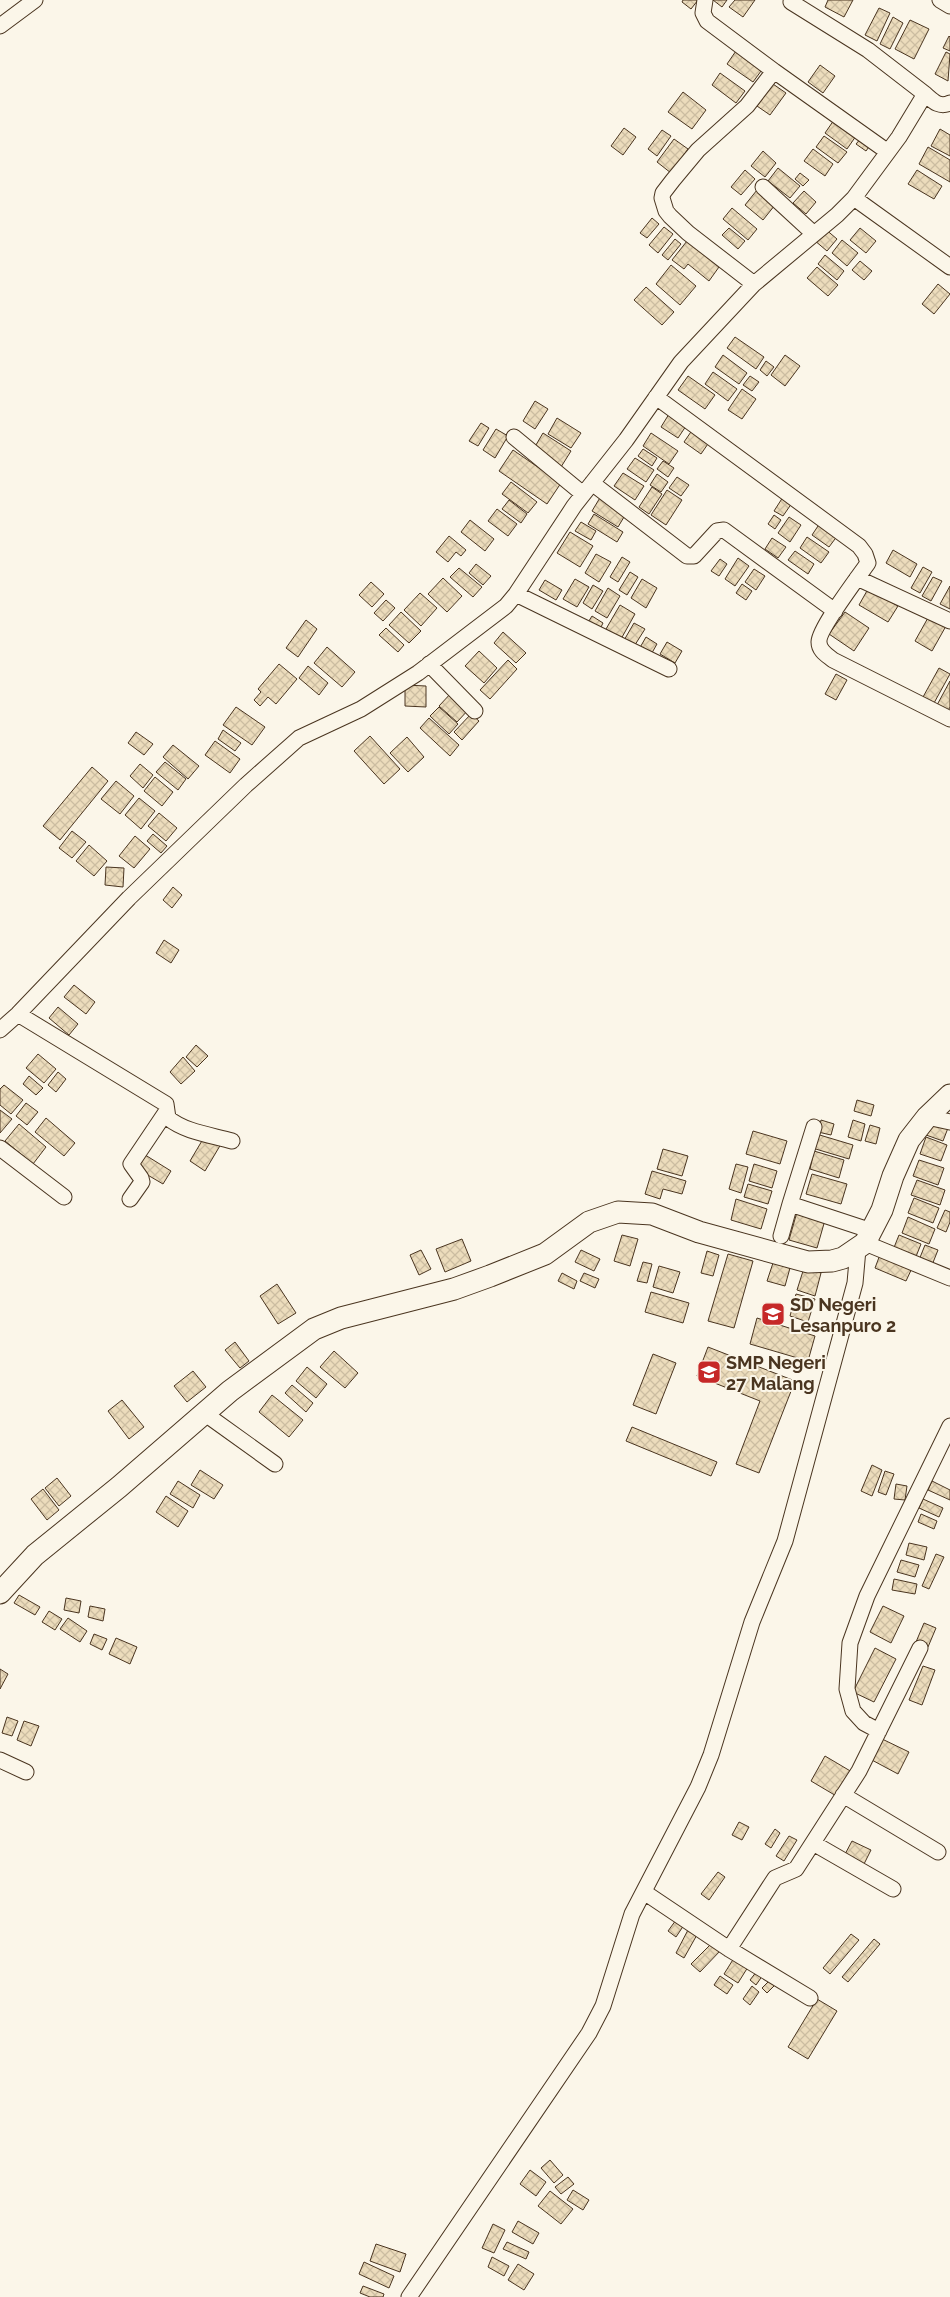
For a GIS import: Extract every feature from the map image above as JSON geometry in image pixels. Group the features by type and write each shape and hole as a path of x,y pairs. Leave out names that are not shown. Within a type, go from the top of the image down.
{"street":[{"path":"0,26 35,0"},
{"path":"705,0 703,14 707,21 888,152"},
{"path":"940,0 950,6"},
{"path":"791,2 868,50 935,103 950,104"},
{"path":"754,284 688,233 666,211 662,198 672,180 698,150 747,106 774,70"},
{"path":"0,1030 18,1014 129,898 246,785 299,738 361,709 429,664 506,606 587,489 626,440 681,362 754,284 854,198 888,152 925,94"},
{"path":"763,187 814,234"},
{"path":"854,198 950,267"},
{"path":"656,397 859,546 865,554 868,563 825,626 819,640 821,650 833,660 950,719"},
{"path":"514,437 687,556 694,556 717,531 724,530 836,611"},
{"path":"857,578 950,621"},
{"path":"516,594 669,670"},
{"path":"429,664 475,711"},
{"path":"18,1014 166,1104 168,1118 182,1127 232,1141"},
{"path":"409,2297 589,2033 603,2006 632,1914 698,1787 711,1755 752,1622 786,1541 865,1241 909,1140 927,1117 950,1095"},
{"path":"130,1199 140,1186 142,1180 131,1164 166,1112"},
{"path":"927,1117 950,1122"},
{"path":"781,1236 814,1126"},
{"path":"0,1148 64,1197"},
{"path":"790,1204 865,1241 950,1278"},
{"path":"0,1593 35,1556 230,1391 314,1329 341,1318 454,1289 490,1276 544,1254 590,1222 618,1212 652,1214 698,1232 808,1262 832,1261 865,1241"},
{"path":"204,1413 275,1464"},
{"path":"879,1730 864,1723 853,1711 847,1689 850,1643 867,1596 950,1426"},
{"path":"729,1949 775,1878 796,1870 859,1771 920,1648"},
{"path":"0,1760 26,1772"},
{"path":"843,1795 938,1852"},
{"path":"813,1842 893,1889"},
{"path":"644,1892 729,1949 810,1998"}],"building":[{"path":"683,0 698,0 691,9 682,2"},
{"path":"713,0 727,0 722,7"},
{"path":"735,0 755,0 743,17 729,7"},
{"path":"828,0 853,0 844,17 825,7"},
{"path":"879,8 890,13 877,41 865,35"},
{"path":"893,17 903,23 890,49 880,44"},
{"path":"910,20 929,29 914,59 895,49"},
{"path":"950,37 950,51 943,48"},
{"path":"738,48 764,67 753,82 727,64"},
{"path":"946,52 950,54 948,81 935,74"},
{"path":"820,65 835,76 823,93 808,82"},
{"path":"720,73 745,91 736,103 712,85"},
{"path":"773,84 786,93 770,115 757,106"},
{"path":"683,92 706,110 692,129 668,112"},
{"path":"834,120 856,136 847,149 825,133"},
{"path":"624,128 636,137 623,155 611,146"},
{"path":"940,129 950,135 950,156 931,146"},
{"path":"662,130 671,136 657,156 648,149"},
{"path":"824,136 847,152 838,163 816,147"},
{"path":"862,137 871,144 866,151 856,144"},
{"path":"674,139 688,149 671,173 657,162"},
{"path":"928,147 950,160 950,182 919,164"},
{"path":"813,149 833,164 825,176 804,161"},
{"path":"763,151 776,163 765,177 751,166"},
{"path":"778,168 800,186 790,198 768,181"},
{"path":"745,170 755,179 741,195 731,187"},
{"path":"917,170 942,186 934,199 908,184"},
{"path":"800,173 809,180 803,186 795,179"},
{"path":"757,190 775,205 763,220 745,205"},
{"path":"804,191 816,202 806,214 793,203"},
{"path":"732,208 757,229 748,240 723,219"},
{"path":"652,218 659,224 647,238 640,233"},
{"path":"664,227 673,234 658,253 649,245"},
{"path":"729,228 745,241 738,249 722,235"},
{"path":"824,228 837,239 827,251 814,240"},
{"path":"860,228 876,241 866,253 850,240"},
{"path":"675,239 681,244 668,260 662,255"},
{"path":"842,240 858,253 847,266 832,253"},
{"path":"687,241 719,267 709,281 688,264 684,269 672,260"},
{"path":"825,255 844,271 837,280 818,264"},
{"path":"860,261 872,271 864,280 852,270"},
{"path":"671,265 696,286 680,305 656,284"},
{"path":"817,267 838,285 828,296 807,278"},
{"path":"938,284 950,294 934,314 922,304"},
{"path":"646,287 674,312 662,325 634,300"},
{"path":"735,337 764,357 756,369 727,348"},
{"path":"723,355 747,373 739,384 715,367"},
{"path":"785,355 800,366 785,386 771,375"},
{"path":"766,361 774,367 767,376 760,370"},
{"path":"713,372 737,389 728,401 705,384"},
{"path":"688,376 715,395 705,409 678,390"},
{"path":"750,376 759,382 752,391 743,385"},
{"path":"742,389 756,399 742,419 728,410"},
{"path":"535,401 548,409 535,429 523,421"},
{"path":"669,414 686,426 678,438 661,427"},
{"path":"557,418 581,433 571,448 548,434"},
{"path":"481,423 489,428 478,446 469,441"},
{"path":"695,426 712,438 701,454 684,442"},
{"path":"496,429 508,436 495,458 483,450"},
{"path":"543,433 571,451 561,467 533,450"},
{"path":"651,433 678,451 669,464 643,446"},
{"path":"643,449 657,458 652,466 638,456"},
{"path":"513,450 561,483 547,504 499,471"},
{"path":"635,458 654,470 646,482 627,469"},
{"path":"663,461 674,468 668,477 657,469"},
{"path":"623,473 644,486 635,500 614,486"},
{"path":"657,474 668,482 661,492 650,485"},
{"path":"677,477 689,485 681,496 669,488"},
{"path":"511,482 537,502 528,513 502,494"},
{"path":"652,487 662,494 649,514 639,507"},
{"path":"667,490 682,500 666,525 651,515"},
{"path":"601,496 627,512 618,527 592,511"},
{"path":"783,497 792,503 783,516 774,511"},
{"path":"509,500 527,514 521,523 502,509"},
{"path":"497,509 517,524 508,536 488,521"},
{"path":"594,514 623,532 617,542 588,524"},
{"path":"774,515 781,520 775,529 768,524"},
{"path":"789,517 801,525 790,542 778,533"},
{"path":"470,520 494,539 485,551 461,532"},
{"path":"581,522 596,531 591,540 575,531"},
{"path":"820,523 838,535 829,547 812,535"},
{"path":"570,532 593,546 580,567 557,553"},
{"path":"449,536 466,550 461,556 456,552 448,562 436,552"},
{"path":"807,537 829,552 821,563 800,548"},
{"path":"772,538 786,547 778,558 765,549"},
{"path":"893,550 917,564 910,577 886,563"},
{"path":"795,551 814,564 808,574 788,560"},
{"path":"596,554 611,562 599,582 585,573"},
{"path":"622,557 630,562 618,582 610,577"},
{"path":"738,558 749,566 735,586 725,579"},
{"path":"720,559 727,564 719,576 711,571"},
{"path":"476,564 491,576 483,585 469,573"},
{"path":"923,567 932,572 920,593 911,588"},
{"path":"459,568 482,587 473,597 450,577"},
{"path":"754,569 765,576 756,590 745,582"},
{"path":"630,572 638,577 627,595 619,590"},
{"path":"933,577 942,581 931,601 922,596"},
{"path":"443,578 462,596 447,612 428,594"},
{"path":"575,579 589,587 577,607 563,599"},
{"path":"642,579 657,588 646,608 631,598"},
{"path":"545,580 562,590 556,600 539,590"},
{"path":"371,582 384,594 372,607 359,595"},
{"path":"742,584 752,591 746,600 736,593"},
{"path":"593,585 603,591 592,609 583,603"},
{"path":"950,586 950,609 940,604"},
{"path":"608,588 620,596 607,618 595,611"},
{"path":"868,589 898,606 888,622 859,605"},
{"path":"420,593 437,608 421,626 404,610"},
{"path":"386,600 395,608 383,621 374,613"},
{"path":"620,605 635,614 621,639 606,629"},
{"path":"401,612 421,631 409,643 389,625"},
{"path":"845,612 869,628 854,651 829,634"},
{"path":"592,616 603,623 599,631 587,624"},
{"path":"929,616 946,626 932,651 915,641"},
{"path":"306,620 317,629 298,657 286,648"},
{"path":"634,623 645,629 633,648 623,642"},
{"path":"386,628 404,645 398,652 379,635"},
{"path":"503,632 526,653 516,663 494,643"},
{"path":"646,637 657,644 649,658 638,651"},
{"path":"667,642 682,651 675,663 660,654"},
{"path":"327,647 355,672 342,687 314,663"},
{"path":"479,651 497,668 484,683 465,666"},
{"path":"508,660 517,669 490,699 480,690"},
{"path":"279,664 297,679 276,704 268,697 260,706 254,700 261,692 258,689"},
{"path":"308,666 328,683 319,695 299,678"},
{"path":"939,668 950,674 934,703 923,697"},
{"path":"836,674 847,680 836,700 825,694"},
{"path":"950,681 950,707 948,711 937,705"},
{"path":"405,685 426,686 426,707 405,706"},
{"path":"452,692 470,708 457,722 439,706"},
{"path":"236,707 265,727 252,745 223,725"},
{"path":"439,707 458,724 449,734 430,716"},
{"path":"471,714 479,721 462,740 454,732"},
{"path":"429,718 459,745 450,756 420,728"},
{"path":"223,730 241,743 235,751 218,739"},
{"path":"136,732 153,744 144,755 128,743"},
{"path":"370,736 400,769 384,784 354,751"},
{"path":"407,737 424,757 408,772 390,753"},
{"path":"215,741 240,759 230,773 205,755"},
{"path":"173,745 199,766 188,779 163,757"},
{"path":"165,762 186,779 178,790 156,772"},
{"path":"140,764 153,775 143,788 130,776"},
{"path":"92,767 108,781 60,840 43,826"},
{"path":"155,777 173,792 162,806 144,791"},
{"path":"116,781 134,796 120,814 101,799"},
{"path":"139,798 155,811 141,829 125,815"},
{"path":"159,813 177,828 166,841 148,826"},
{"path":"72,831 86,842 72,858 59,848"},
{"path":"153,834 167,846 161,853 147,841"},
{"path":"135,836 150,849 134,868 119,856"},
{"path":"89,845 107,861 94,876 76,861"},
{"path":"106,867 124,868 123,887 105,885"},
{"path":"173,887 182,895 172,908 163,900"},
{"path":"164,940 179,950 171,963 156,953"},
{"path":"74,985 95,1002 86,1014 64,997"},
{"path":"58,1007 78,1024 69,1035 49,1018"},
{"path":"196,1045 208,1056 197,1067 186,1057"},
{"path":"38,1054 56,1069 44,1083 26,1068"},
{"path":"183,1057 195,1071 181,1084 170,1072"},
{"path":"58,1072 66,1079 56,1092 48,1085"},
{"path":"29,1076 43,1088 36,1095 23,1084"},
{"path":"4,1085 23,1100 11,1114 0,1105 0,1089"},
{"path":"857,1100 874,1105 871,1116 854,1111"},
{"path":"26,1103 38,1112 27,1125 16,1116"},
{"path":"0,1110 12,1119 0,1133"},
{"path":"46,1118 75,1143 64,1156 35,1132"},
{"path":"821,1120 834,1124 831,1135 818,1132"},
{"path":"853,1120 865,1124 861,1141 848,1137"},
{"path":"930,1121 948,1128 943,1141 926,1135"},
{"path":"19,1124 46,1147 33,1164 5,1141"},
{"path":"870,1125 880,1128 876,1144 865,1141"},
{"path":"753,1131 787,1141 780,1164 746,1154"},
{"path":"813,1133 853,1145 849,1159 809,1147"},
{"path":"206,1134 221,1144 205,1171 190,1161"},
{"path":"926,1137 947,1145 941,1161 920,1154"},
{"path":"663,1149 688,1156 682,1176 657,1169"},
{"path":"814,1151 844,1160 839,1178 810,1169"},
{"path":"142,1153 171,1171 163,1184 134,1167"},
{"path":"919,1160 944,1168 938,1185 913,1176"},
{"path":"736,1164 748,1167 741,1193 729,1189"},
{"path":"754,1164 777,1171 772,1188 749,1181"},
{"path":"652,1171 686,1181 682,1194 663,1189 660,1199 645,1194"},
{"path":"812,1174 847,1184 841,1204 806,1194"},
{"path":"917,1180 945,1190 940,1205 911,1195"},
{"path":"748,1184 772,1191 768,1204 744,1197"},
{"path":"914,1198 939,1208 933,1223 908,1213"},
{"path":"736,1199 767,1209 761,1229 731,1220"},
{"path":"945,1210 950,1212 950,1222 946,1232 937,1228"},
{"path":"797,1212 825,1220 817,1248 789,1240"},
{"path":"908,1217 935,1229 929,1244 902,1233"},
{"path":"622,1235 638,1239 630,1266 614,1261"},
{"path":"899,1235 921,1244 915,1259 893,1250"},
{"path":"462,1239 471,1261 445,1272 436,1249"},
{"path":"925,1245 938,1250 932,1265 919,1260"},
{"path":"421,1250 431,1269 419,1275 410,1255"},
{"path":"581,1250 600,1259 594,1271 575,1262"},
{"path":"707,1251 719,1255 713,1276 701,1273"},
{"path":"881,1252 913,1266 906,1281 875,1268"},
{"path":"728,1254 753,1261 734,1328 708,1321"},
{"path":"643,1262 652,1264 647,1283 637,1281"},
{"path":"773,1263 790,1268 785,1286 767,1281"},
{"path":"659,1266 680,1272 673,1293 653,1287"},
{"path":"804,1268 821,1273 815,1296 797,1290"},
{"path":"562,1273 577,1281 574,1289 558,1281"},
{"path":"584,1273 599,1279 595,1288 580,1281"},
{"path":"277,1284 296,1313 278,1324 260,1296"},
{"path":"651,1292 689,1303 683,1323 645,1312"},
{"path":"796,1294 815,1299 808,1322 790,1316"},
{"path":"757,1318 815,1336 808,1361 750,1344"},
{"path":"235,1342 249,1361 240,1368 225,1350"},
{"path":"708,1347 795,1381 759,1473 736,1464 760,1401 697,1376"},
{"path":"334,1351 358,1373 345,1388 320,1367"},
{"path":"653,1354 676,1363 656,1414 633,1405"},
{"path":"307,1367 327,1384 316,1398 296,1381"},
{"path":"193,1371 206,1387 187,1402 174,1386"},
{"path":"292,1385 313,1403 306,1412 285,1393"},
{"path":"272,1395 303,1420 289,1437 259,1412"},
{"path":"122,1400 144,1427 129,1439 108,1411"},
{"path":"632,1427 717,1462 711,1476 626,1441"},
{"path":"872,1465 882,1470 872,1496 861,1491"},
{"path":"200,1470 223,1485 214,1499 191,1485"},
{"path":"885,1471 894,1474 886,1495 878,1492"},
{"path":"57,1478 71,1496 59,1506 45,1488"},
{"path":"178,1481 200,1495 193,1508 170,1494"},
{"path":"932,1481 950,1490 950,1500 928,1490"},
{"path":"896,1484 907,1486 905,1500 894,1499"},
{"path":"43,1489 59,1510 47,1520 31,1499"},
{"path":"166,1496 188,1511 178,1527 156,1512"},
{"path":"923,1499 943,1508 939,1517 919,1508"},
{"path":"921,1514 937,1521 934,1529 918,1522"},
{"path":"909,1543 927,1547 924,1560 906,1555"},
{"path":"936,1554 944,1557 929,1589 922,1586"},
{"path":"901,1560 919,1565 915,1577 897,1572"},
{"path":"894,1579 917,1584 915,1594 892,1590"},
{"path":"19,1595 40,1607 35,1615 14,1603"},
{"path":"66,1598 81,1601 79,1613 64,1610"},
{"path":"90,1606 105,1609 103,1621 88,1617"},
{"path":"883,1606 904,1616 891,1643 870,1632"},
{"path":"49,1611 62,1619 55,1630 42,1622"},
{"path":"68,1618 87,1631 80,1642 60,1629"},
{"path":"924,1623 936,1628 928,1647 916,1642"},
{"path":"94,1634 107,1639 102,1650 90,1644"},
{"path":"116,1638 137,1647 130,1664 109,1654"},
{"path":"875,1648 896,1659 874,1702 853,1692"},
{"path":"923,1666 935,1670 922,1705 909,1700"},
{"path":"0,1669 8,1674 0,1689"},
{"path":"7,1717 18,1721 12,1736 2,1733"},
{"path":"24,1721 39,1726 31,1746 17,1740"},
{"path":"880,1738 909,1752 898,1774 870,1759"},
{"path":"825,1756 852,1772 838,1797 811,1781"},
{"path":"739,1822 749,1827 742,1840 732,1835"},
{"path":"775,1829 780,1833 771,1848 765,1844"},
{"path":"789,1836 797,1840 784,1861 776,1856"},
{"path":"852,1841 871,1850 862,1868 843,1858"},
{"path":"718,1872 725,1877 709,1900 701,1894"},
{"path":"676,1920 684,1925 676,1937 668,1931"},
{"path":"689,1928 698,1933 684,1958 676,1953"},
{"path":"851,1934 859,1940 830,1974 823,1968"},
{"path":"874,1939 880,1944 848,1982 842,1977"},
{"path":"713,1942 721,1950 700,1972 691,1964"},
{"path":"734,1958 748,1967 738,1983 724,1974"},
{"path":"757,1971 763,1975 756,1985 750,1980"},
{"path":"720,1976 733,1985 727,1994 714,1985"},
{"path":"770,1980 775,1985 767,1993 762,1988"},
{"path":"752,1986 759,1992 750,2005 743,1999"},
{"path":"817,1999 837,2011 808,2059 788,2047"},
{"path":"550,2160 563,2175 554,2183 541,2168"},
{"path":"530,2170 546,2182 536,2196 520,2184"},
{"path":"568,2177 574,2184 561,2194 555,2187"},
{"path":"573,2190 589,2200 583,2210 567,2200"},
{"path":"550,2191 573,2209 561,2224 538,2206"},
{"path":"518,2221 539,2233 533,2244 512,2232"},
{"path":"493,2224 505,2230 494,2253 482,2248"},
{"path":"507,2242 529,2252 526,2259 503,2249"},
{"path":"376,2244 406,2254 400,2272 370,2261"},
{"path":"492,2257 509,2266 504,2276 488,2267"},
{"path":"364,2262 394,2276 389,2288 359,2274"},
{"path":"518,2264 534,2274 524,2290 508,2280"},
{"path":"363,2286 384,2294 383,2297 370,2297 360,2293"}],"place":[{"name":"SD Negeri Lesanpuro 2","path":"773,1314"},
{"name":"SMP Negeri 27 Malang","path":"709,1372"}]}
